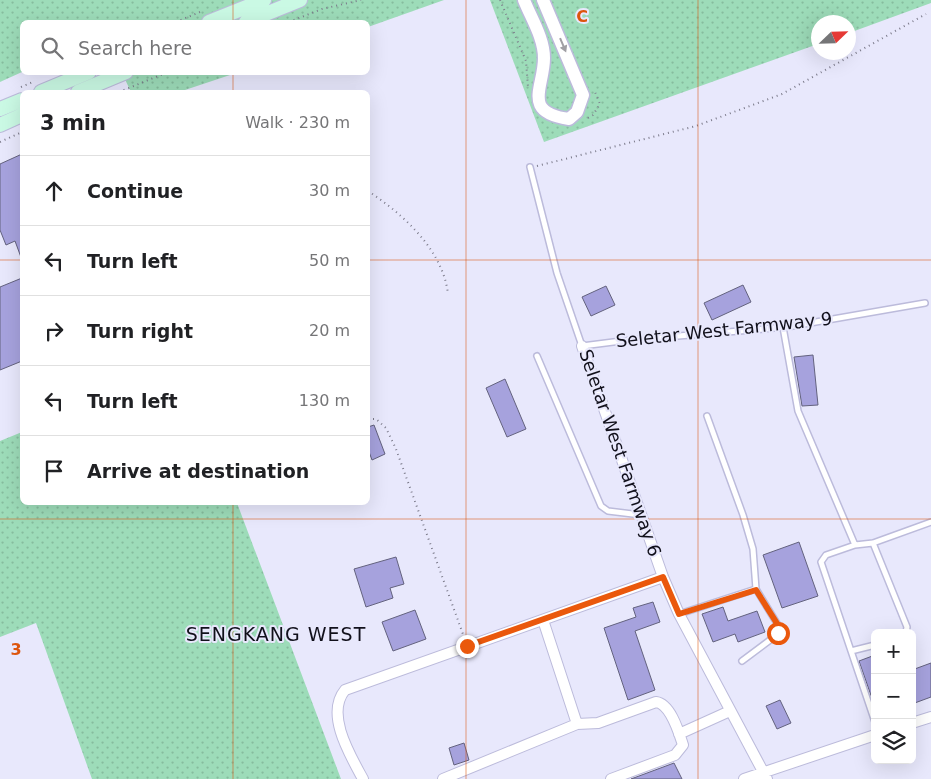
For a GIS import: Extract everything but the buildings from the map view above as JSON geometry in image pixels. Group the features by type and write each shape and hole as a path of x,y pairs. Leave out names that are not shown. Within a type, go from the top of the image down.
{"main road":[{"path":"214,20 264,0"},
{"path":"251,20 300,0"},
{"path":"40,86 78,75"},
{"path":"83,90 119,75"},
{"path":"0,109 19,95"},
{"path":"0,125 20,116"}],"street":[{"path":"524,0 542,42 544,59 537,93 542,109 552,117 569,119 577,112 583,95 544,0"},
{"name":"Seletar West Farmway 6","path":"582,346 663,577 679,614 766,776"},
{"path":"363,779 354,761 338,718 340,697 345,690 663,577"},
{"path":"543,620 577,724"},
{"path":"443,779 577,724 598,723 656,702 665,706 683,746 675,755 611,779"},
{"path":"679,734 730,712"},
{"path":"916,722 931,717"},
{"path":"744,779 766,776 871,737"}],"lane":[{"name":"Seletar West Farmway 6","path":"530,167 557,273 582,346"},
{"name":"Seletar West Farmway 9","path":"582,346 629,340 783,328 925,303"},
{"path":"783,328 798,410 855,545"},
{"path":"538,356 602,506 608,511 642,515"},
{"path":"707,416 750,540 756,590 778,625 778,633 742,661"},
{"path":"874,719 821,562 826,554 855,545 873,544 931,522"},
{"path":"873,544 907,629"},
{"path":"679,614 756,590"},
{"path":"851,651 871,646"}],"path":[{"path":"294,20 322,9 361,0"},
{"path":"500,0 526,61"},
{"path":"530,167 696,126 782,94 926,14"},
{"path":"124,90 161,75"},
{"path":"0,142 20,133"},
{"path":"370,193 391,206 425,241 446,278 448,294"},
{"path":"370,419 376,419 386,428 396,449 467,646"}],"green space":[{"path":"0,0 444,0 370,26 370,20 20,20 20,73 0,82"},
{"path":"490,0 931,0 931,3 856,30 856,15 811,15 811,47 544,142"},
{"path":"123,75 230,75 185,90 130,90"},
{"path":"20,433 20,505 238,505 341,779 92,779 36,623 0,637 0,441"}],"district":[{"name":"SENGKANG WEST","path":"276,634"}],"route":[{"path":"467,646 663,577 679,614 756,590 778,625 778,633"}]}
